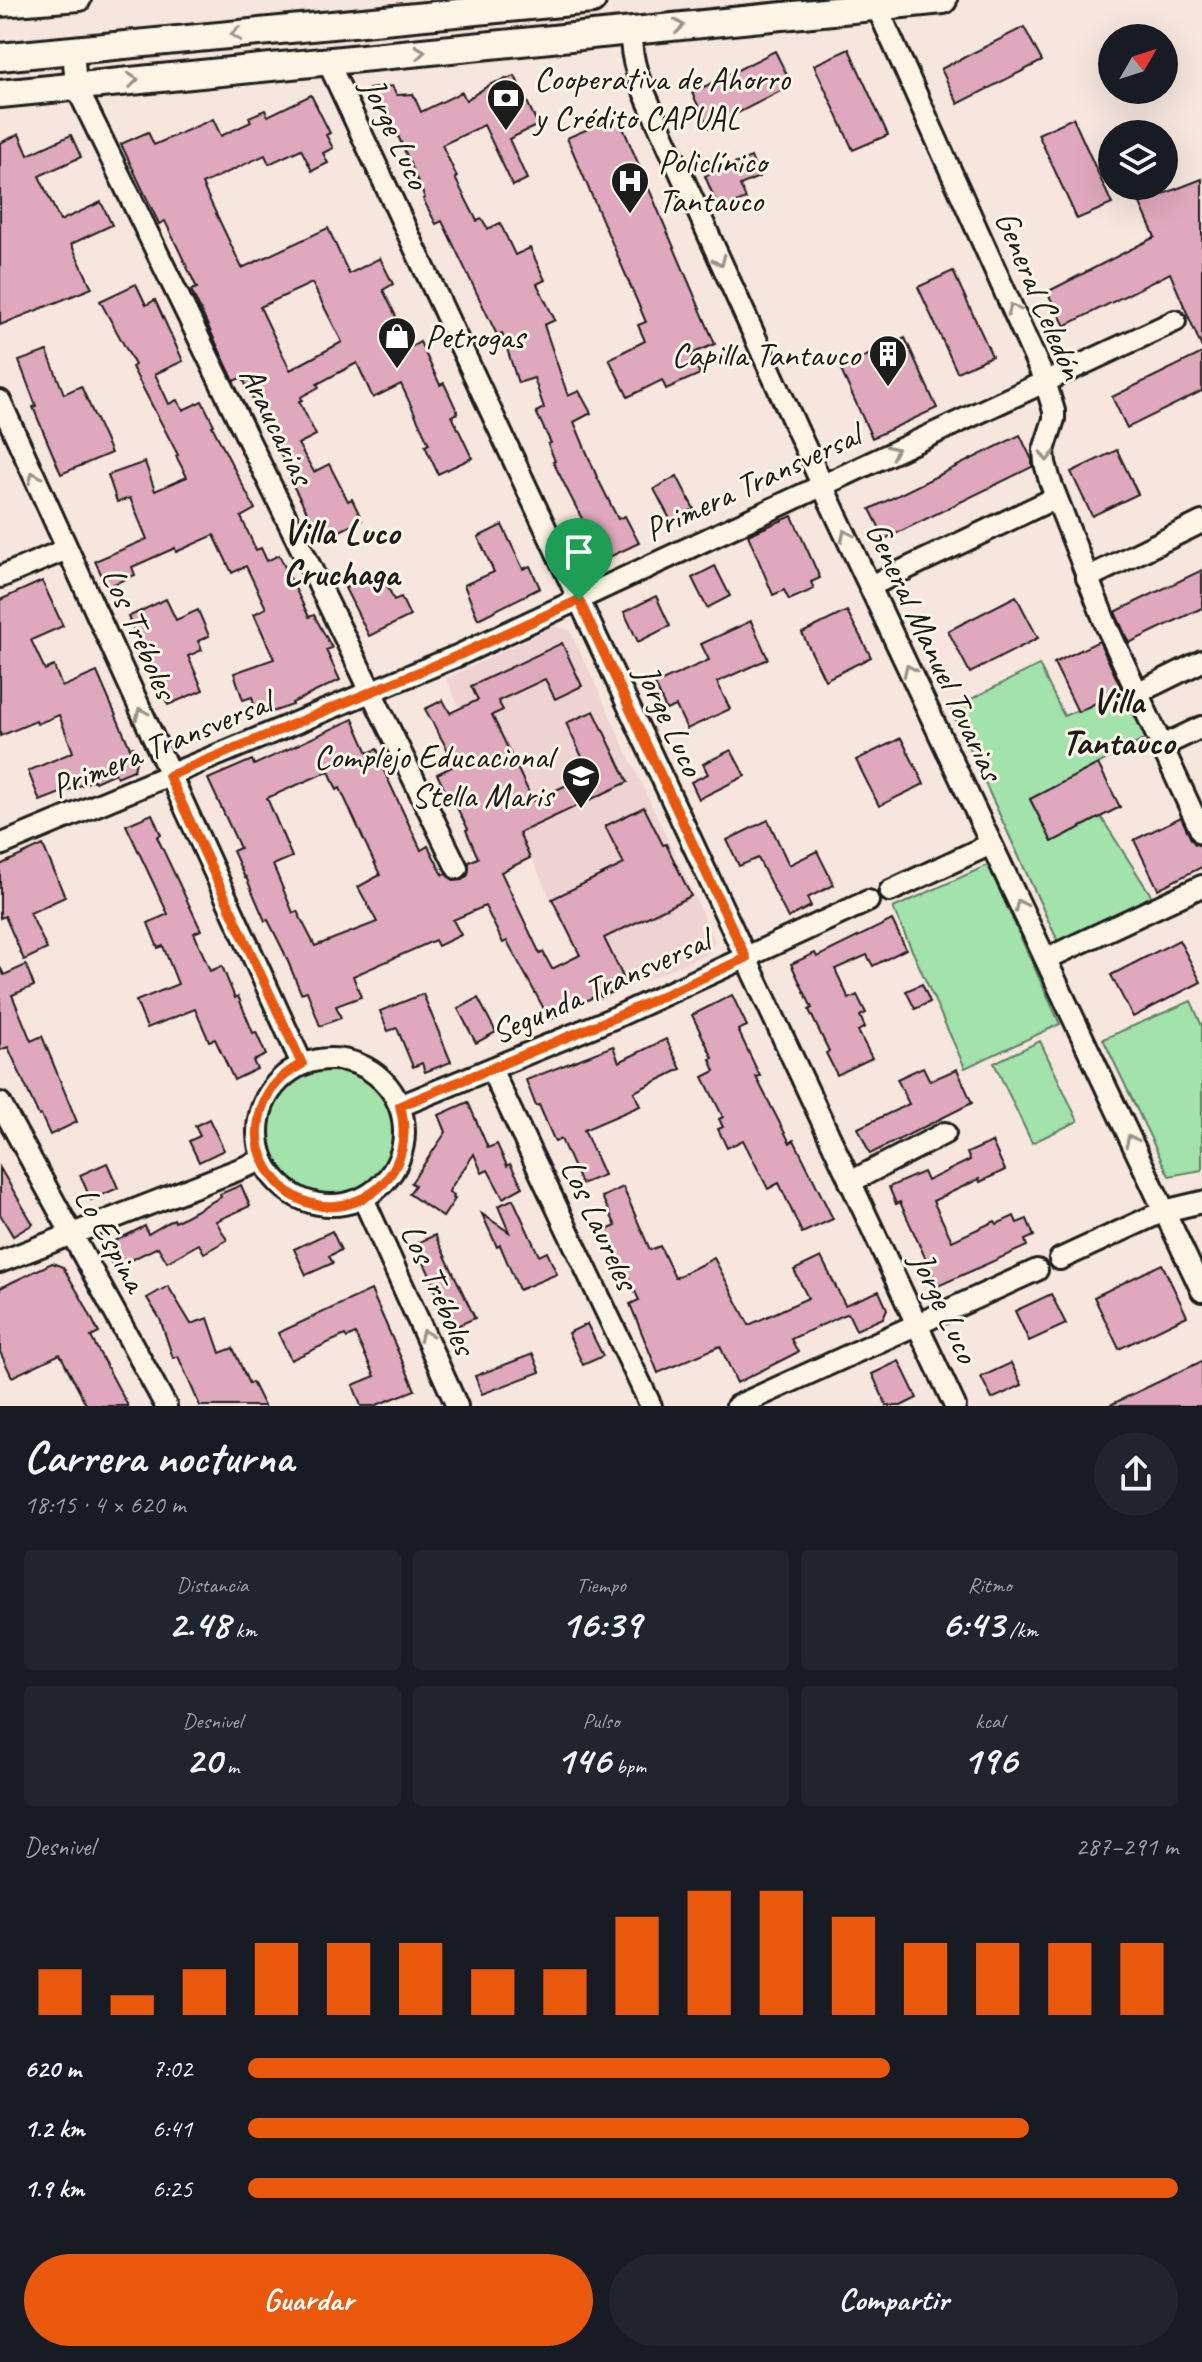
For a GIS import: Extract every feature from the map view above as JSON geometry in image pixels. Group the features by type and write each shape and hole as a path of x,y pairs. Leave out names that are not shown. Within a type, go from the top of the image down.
{"main road":[{"path":"0,57 441,7 592,0"},
{"path":"0,94 943,0"}],"street":[{"path":"0,6 80,0"},
{"name":"General Celedón","path":"877,7 1045,381 1054,419 1044,450 1045,463 1055,498 1137,693 1202,833"},
{"name":"General Manuel Tovarias","path":"631,31 631,54 642,88 822,484 1202,1291"},
{"name":"Araucarias","path":"73,50 76,86 457,868"},
{"name":"Jorge Luco","path":"328,62 955,1406"},
{"name":"Primera Transversal","path":"0,845 371,692 579,600 1175,321"},
{"name":"Los Tréboles","path":"0,401 302,1064"},
{"path":"870,586 1055,498"},
{"path":"1087,578 1202,522"},
{"path":"0,577 67,549"},
{"path":"1137,693 1202,661"},
{"path":"1162,746 1202,727"},
{"path":"890,891 991,844"},
{"path":"1046,959 1202,886"},
{"name":"Segunda Transversal","path":"400,1106 627,1012 868,901"},
{"path":"337,1059 360,1064 380,1077 400,1106 405,1133 399,1160 385,1182 363,1198 329,1206 305,1201 284,1189 263,1160 257,1135 265,1098 281,1078 302,1064 313,1060 337,1059"},
{"name":"Los Laureles","path":"491,1069 651,1406"},
{"name":"Lo Espina","path":"0,1103 166,1406"},
{"path":"850,1182 945,1133"},
{"path":"0,1262 263,1160"},
{"name":"Los Tréboles","path":"363,1198 457,1406"},
{"path":"1060,1259 1164,1211 1202,1202"},
{"path":"737,1406 1037,1270"}],"shaded area":[{"name":"Complejo Educacional Stella Maris","path":"554,626 570,630 715,941 709,953 599,1000 446,679"}],"green space":[{"path":"1039,665 1064,716 1122,690 1147,738 1030,800 1052,842 1101,817 1152,897 1060,946 951,709"},
{"path":"988,865 1060,1024 965,1068 893,908"},
{"path":"1191,1001 1202,1026 1202,1170 1169,1176 1103,1039"},
{"path":"1040,1041 1078,1121 1032,1143 994,1063"},
{"path":"331,1070 355,1075 375,1089 389,1109 394,1133 389,1157 375,1177 355,1191 331,1196 307,1191 287,1177 273,1157 268,1133 273,1109 287,1089 307,1075"}],"building":[{"path":"1024,27 1042,61 958,104 941,69"},
{"path":"849,49 888,135 853,150 814,65"},
{"path":"775,51 792,85 709,128 692,93"},
{"path":"515,76 538,125 509,139 527,179 513,186 484,125 442,145 477,221 482,219 488,229 500,223 515,255 530,248 545,280 537,284 555,320 544,325 568,396 579,391 591,413 574,422 618,519 625,516 639,543 603,560 553,462 548,444 551,443 536,412 544,408 534,378 518,383 502,333 497,335 442,221 436,224 387,110 378,111 369,89 392,86 397,95 413,94 421,112 462,92 466,100 491,84"},
{"path":"311,95 330,133 326,135 333,148 323,153 328,163 312,171 301,149 269,164 265,155 202,184 242,268 328,228 349,274 380,258 393,284 383,290 411,347 420,342 440,385 444,383 458,413 452,416 472,458 438,474 425,446 429,444 401,384 373,398 357,363 317,384 319,387 299,401 316,435 298,444 314,472 329,464 348,501 352,499 362,520 322,540 242,377 234,381 191,290 197,288 165,221 159,224 121,144 148,132 154,145 213,119 221,136 251,122 249,117 265,110 268,116","holes":["312,283 342,342 290,370 260,307"]},
{"name":"Policlínico Tantauco","path":"618,116 715,344 691,354 700,374 666,389 662,380 628,397 609,359 645,341 638,325 646,322 567,138"},
{"path":"1073,118 1098,173 1098,200 1110,200 1112,204 1077,219 1038,134"},
{"path":"19,134 28,155 71,135 81,157 39,176 60,221 101,202 112,225 71,244 92,288 0,325 0,143"},
{"path":"751,157 759,177 740,185 746,199 719,210 705,176"},
{"path":"1202,179 1202,348 1170,273 1065,326 1047,292 1155,237 1140,203 1178,200 1178,188"},
{"path":"953,271 992,356 957,372 918,287"},
{"path":"136,284 146,305 155,300 183,361 155,374 169,404 177,400 183,410 202,401 255,509 241,517 256,550 261,548 267,561 279,555 309,617 314,615 332,648 326,650 340,680 293,705 263,715 259,706 255,708 252,697 243,700 234,673 274,659 254,614 266,608 246,566 232,573 214,535 132,567 135,575 107,587 95,561 147,539 130,498 117,502 108,475 145,462 155,491 187,477 132,367 135,365 100,301"},
{"name":"Capilla Tantauco","path":"905,338 937,408 872,438 840,368"},
{"path":"47,351 64,394 81,386 111,453 61,474 33,407 36,406 19,361"},
{"path":"1202,353 1202,391 1127,428 1112,397"},
{"path":"1020,435 1032,460 1032,467 885,539 870,509"},
{"path":"1117,450 1138,494 1092,516 1071,472"},
{"path":"677,476 694,509 671,521 654,489"},
{"path":"792,516 820,578 811,582 814,589 789,600 784,590 773,595 748,535"},
{"path":"502,525 523,569 530,566 540,588 478,619 464,585 494,572 478,537"},
{"path":"715,566 730,596 707,608 692,578"},
{"path":"1202,570 1202,608 1129,643 1115,612"},
{"path":"381,572 394,600 401,597 410,616 369,636 345,588"},
{"path":"42,581 63,626 31,640 45,670 54,666 62,687 97,672 130,748 133,747 137,757 134,770 117,777 115,773 40,801 28,771 73,752 59,715 0,736 0,600"},
{"path":"656,596 670,626 638,642 624,612"},
{"path":"1016,596 1038,638 970,673 948,631"},
{"path":"166,599 176,620 198,610 209,636 198,641 202,650 188,656 203,690 168,705 128,617"},
{"path":"847,611 871,657 825,680 802,633"},
{"path":"751,621 768,659 717,682 730,709 687,729 676,706 666,710 655,684 709,660 701,644"},
{"path":"1099,641 1122,690 1078,712 1054,663"},
{"path":"562,643 582,686 555,699 545,679 498,701 503,710 492,715 533,801 590,774 566,723 594,711 628,782 519,833 530,858 501,872 540,954 543,952 552,969 580,955 552,899 624,864 605,826 644,807 691,896 604,938 627,985 601,997 599,994 550,1020 507,941 503,943 485,906 453,920 461,935 438,946 435,940 353,976 361,997 336,1006 341,1018 320,1026 307,991 301,993 284,952 245,878 233,851 240,848 208,779 252,760 254,765 353,719 368,753 377,749 385,767 383,769 421,850 428,846 443,875 455,881 462,880 468,875 469,862 478,858 468,829 437,774 456,765 425,709 443,700 450,713 478,700 471,686","holes":["329,771 337,790 340,788 380,875 358,887 377,922 315,946 297,911 293,913 273,865 292,857 267,798"]},
{"path":"901,738 924,784 879,806 856,760"},
{"path":"731,750 745,776 699,799 691,782 708,774 703,764"},
{"path":"1098,764 1120,807 1052,842 1030,799"},
{"path":"152,814 161,835 157,837 201,930 194,933 210,971 222,966 235,998 238,996 266,1055 253,1061 257,1069 234,1080 215,1039 209,1041 195,1009 147,1028 136,1001 178,984 163,946 158,948 148,923 168,914 126,825"},
{"path":"1181,817 1191,839 1202,846 1202,867 1158,889 1134,840"},
{"path":"768,820 789,865 817,851 834,885 807,898 811,906 788,918 758,858 739,866 727,840"},
{"path":"43,845 65,897 30,913 47,949 24,960 5,916 0,918 0,865"},
{"path":"892,920 906,949 873,966 867,955 835,969 849,999 857,995 866,1013 860,1016 865,1027 858,1031 872,1058 837,1075 809,1010 812,1008 791,964 815,953 817,957"},
{"path":"1179,940 1201,982 1133,1017 1111,975"},
{"path":"26,965 34,986 12,995 31,1041 42,1036 77,1122 50,1135 8,1047 0,1050 0,967 4,975"},
{"path":"922,984 930,1002 915,1009 906,991"},
{"path":"423,994 451,1062 425,1072 422,1063 413,1067 397,1028 388,1031 380,1011"},
{"path":"732,995 747,1026 738,1030 760,1076 756,1077 790,1143 794,1140 833,1219 802,1233 779,1183 768,1189 743,1140 727,1148 718,1129 723,1127 719,1119 723,1117 703,1077 715,1071 710,1059 713,1058 692,1015"},
{"path":"478,998 496,1032 476,1043 458,1009"},
{"path":"666,1039 681,1069 634,1092 640,1106 584,1130 604,1175 581,1184 561,1139 555,1142 526,1080 613,1046 619,1062"},
{"path":"923,1067 930,1081 957,1069 972,1103 870,1154 858,1128 909,1104 897,1079"},
{"path":"468,1102 488,1148 497,1144 507,1166 510,1164 523,1187 503,1198 488,1170 482,1173 474,1154 450,1189 455,1199 443,1217 409,1194 415,1185 411,1183 446,1132 439,1115"},
{"path":"209,1119 224,1150 199,1162 189,1141 200,1136 195,1126"},
{"path":"992,1142 1005,1170 933,1201 952,1241 995,1221 997,1224 1014,1216 1017,1223 1027,1219 1034,1236 1025,1240 1027,1246 938,1286 900,1202 896,1204 889,1187 923,1172 927,1181 970,1160 967,1153"},
{"path":"107,1163 118,1188 91,1200 80,1175"},
{"path":"0,1168 33,1224 13,1236 0,1214"},
{"path":"241,1185 250,1206 216,1221 227,1240 204,1253 199,1244 167,1262 158,1247 114,1268 103,1247 145,1226 148,1234 174,1219 175,1222 221,1197 220,1194"},
{"path":"623,1187 650,1250 660,1246 675,1278 714,1258 749,1325 808,1298 794,1270 821,1257 845,1305 879,1291 887,1309 883,1318 856,1330 848,1313 791,1339 798,1352 737,1383 720,1346 658,1373 630,1304 639,1300 613,1244 608,1246 602,1232 616,1226 602,1197"},
{"path":"513,1199 539,1256 547,1252 557,1274 519,1290 500,1245 497,1247 482,1214 509,1232 498,1206"},
{"path":"332,1231 341,1250 329,1256 333,1263 306,1275 294,1249"},
{"path":"435,1235 475,1318 452,1328 415,1244"},
{"path":"52,1263 63,1267 84,1303 99,1333 91,1337 128,1406 87,1406 60,1354 12,1377 0,1352 0,1288"},
{"path":"1162,1264 1187,1316 1119,1349 1094,1297"},
{"path":"168,1286 191,1324 208,1318 220,1353 233,1348 249,1384 252,1382 264,1406 200,1406 178,1356 173,1358 160,1319 147,1298"},
{"path":"371,1290 415,1390 374,1406 361,1406 353,1385 375,1376 355,1334 347,1338 345,1335 291,1360 278,1333"},
{"path":"1051,1294 1066,1324 1029,1341 1015,1311"},
{"path":"587,1324 603,1356 583,1365 568,1333"},
{"path":"533,1354 540,1372 482,1394 475,1376"},
{"path":"899,1361 917,1398 901,1406 887,1406 872,1374"},
{"path":"1202,1361 1202,1406 1108,1406"},
{"path":"1011,1363 1022,1385 992,1399 981,1377"}],"place":[{"name":"Cooperativa de Ahorro y Crédito CAPUAL","path":"506,132"},
{"name":"Policlínico Tantauco","path":"630,215"},
{"name":"Petrogas","path":"397,370"},
{"name":"Capilla Tantauco","path":"888,388"},
{"name":"Complejo Educacional Stella Maris","path":"581,810"}],"district":[{"name":"Villa Luco Cruchaga","path":"341,552"},
{"name":"Villa Tantauco","path":"1118,722"}],"route":[{"path":"579,600 746,958 661,998 400,1106 405,1133 399,1160 385,1182 363,1198 329,1206 294,1196 269,1171 257,1135 265,1098 281,1078 302,1064 169,776 457,656 579,600"}]}
